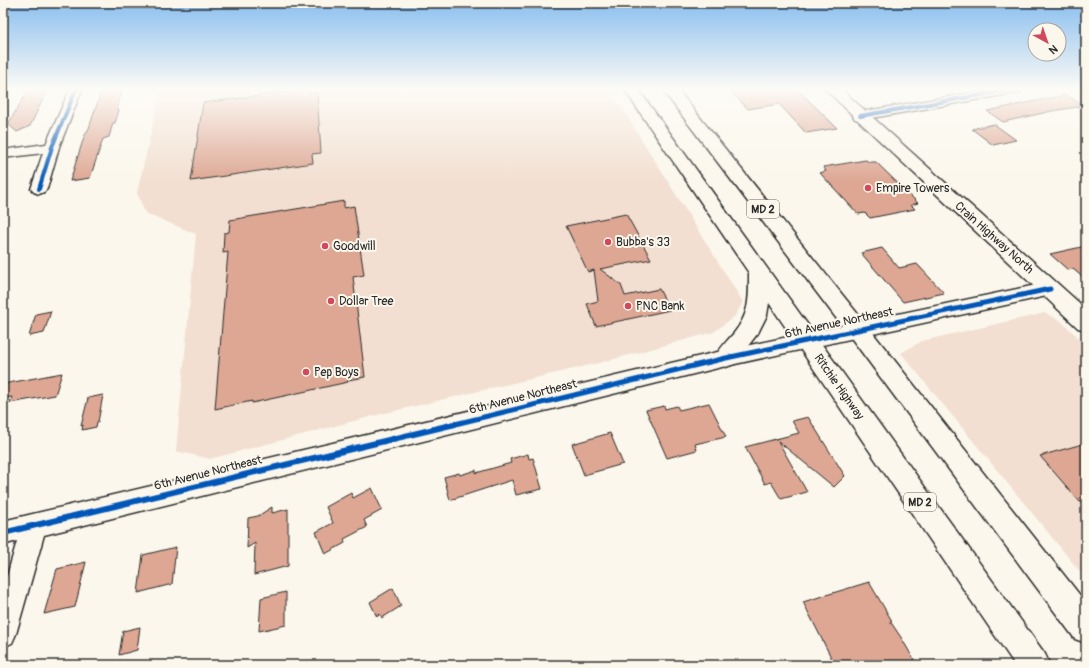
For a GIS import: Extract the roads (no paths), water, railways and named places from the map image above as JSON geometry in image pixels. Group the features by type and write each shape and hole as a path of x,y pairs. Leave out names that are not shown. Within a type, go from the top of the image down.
{"main road":[{"name":"Ritchie Highway","path":"652,120 1034,665"},
{"name":"MD 2","path":"693,120 857,329 1086,628"},
{"name":"Crain Highway North","path":"865,120 1086,322"},
{"path":"726,358 753,322 757,314 759,302 759,272"}],"street":[{"path":"39,189 52,147 63,120"},
{"path":"3,154 52,147"},
{"name":"6th Avenue Northeast","path":"3,533 726,358 1050,289"},
{"path":"3,634 34,526"}],"place":[{"name":"Empire Towers","path":"868,188"},
{"name":"Bubba's 33","path":"608,242"},
{"name":"Goodwill","path":"325,246"},
{"name":"Dollar Tree","path":"331,301"},
{"name":"PNC Bank","path":"628,306"},
{"name":"Pep Boys","path":"306,372"}]}
